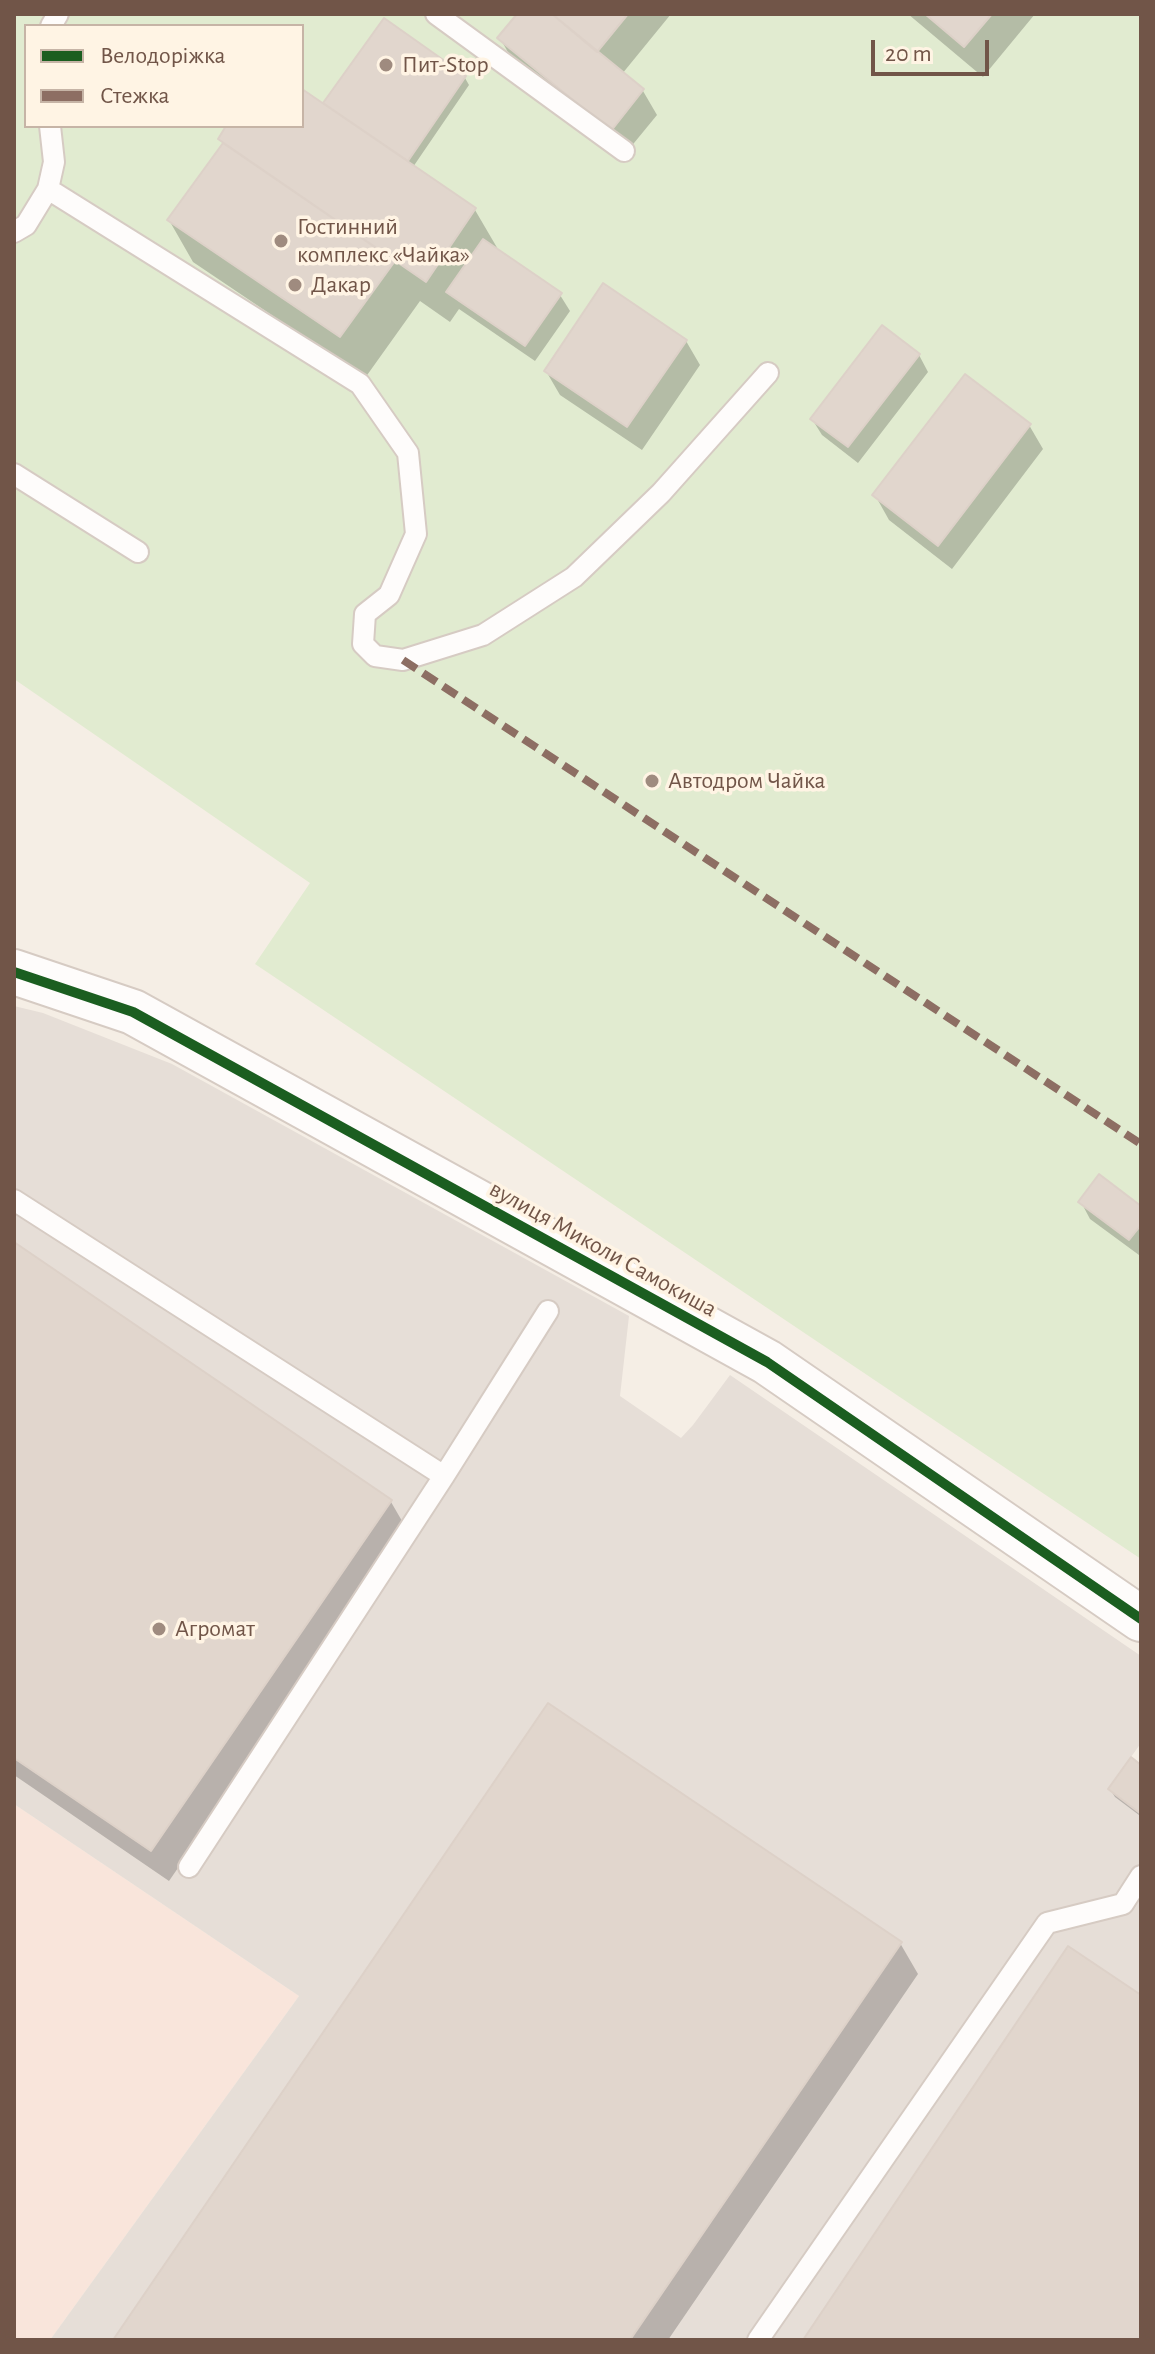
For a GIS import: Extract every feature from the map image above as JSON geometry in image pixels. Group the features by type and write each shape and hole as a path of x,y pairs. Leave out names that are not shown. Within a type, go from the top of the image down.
{"street":[{"name":"вулиця Миколи Самокиша","path":"14,972 133,1012 767,1362 1141,1619"}],"lane":[{"path":"436,14 624,151"},
{"path":"14,232 26,225 48,189 54,162 50,128"},
{"path":"48,189 360,384 408,453 416,534 389,595 365,614 363,644 375,656 403,660 483,635 574,577 661,493 768,373"},
{"path":"14,474 138,552"},
{"path":"14,1200 444,1476"},
{"path":"189,1867 548,1311"},
{"path":"758,2340 1047,1923 1123,1904 1141,1876"}],"shaded area":[{"path":"14,1006 43,1013 172,1064 629,1316 620,1396 681,1438 730,1375 1141,1656 1141,1743 1131,1757 1141,1765 1141,2340 50,2340 299,1996 14,1804"},
{"path":"14,1804 299,1996 50,2340 14,2340"}],"green space":[{"name":"Автодром Чайка","path":"14,14 1141,14 1141,1559 255,964 310,883 14,679"}],"building":[{"path":"517,14 552,14 644,89 611,131 497,38"},
{"path":"552,14 628,14 597,52"},
{"path":"925,14 992,14 964,47"},
{"path":"384,18 466,76 408,161 323,103"},
{"path":"304,90 476,208 426,282 218,139 225,128 304,128"},
{"name":"Гостинний комплекс «Чайка»","path":"223,143 395,261 340,337 167,220"},
{"path":"483,239 562,293 525,346 446,292"},
{"path":"603,283 687,340 627,427 544,371"},
{"path":"882,325 920,354 848,447 810,419"},
{"path":"965,374 1031,424 938,546 872,495"},
{"path":"1099,1174 1141,1206 1141,1225 1129,1240 1078,1202"},
{"name":"Агромат","path":"14,1242 392,1500 151,1851 14,1758"},
{"path":"548,1703 902,1942 630,2340 113,2340"},
{"path":"1131,1757 1141,1765 1141,1814 1108,1789"},
{"path":"1068,1946 1141,1995 1141,2340 803,2340"}],"marked path":[{"path":"403,660 1141,1144"}],"cycle path":[{"path":"14,972 133,1012 767,1362 1141,1619"}],"place":[{"name":"Пит-Stop","path":"386,65"},
{"name":"Гостинний комплекс «Чайка»","path":"281,241"},
{"name":"Дакар","path":"295,285"},
{"name":"Автодром Чайка","path":"652,781"},
{"name":"Агромат","path":"159,1629"}]}
